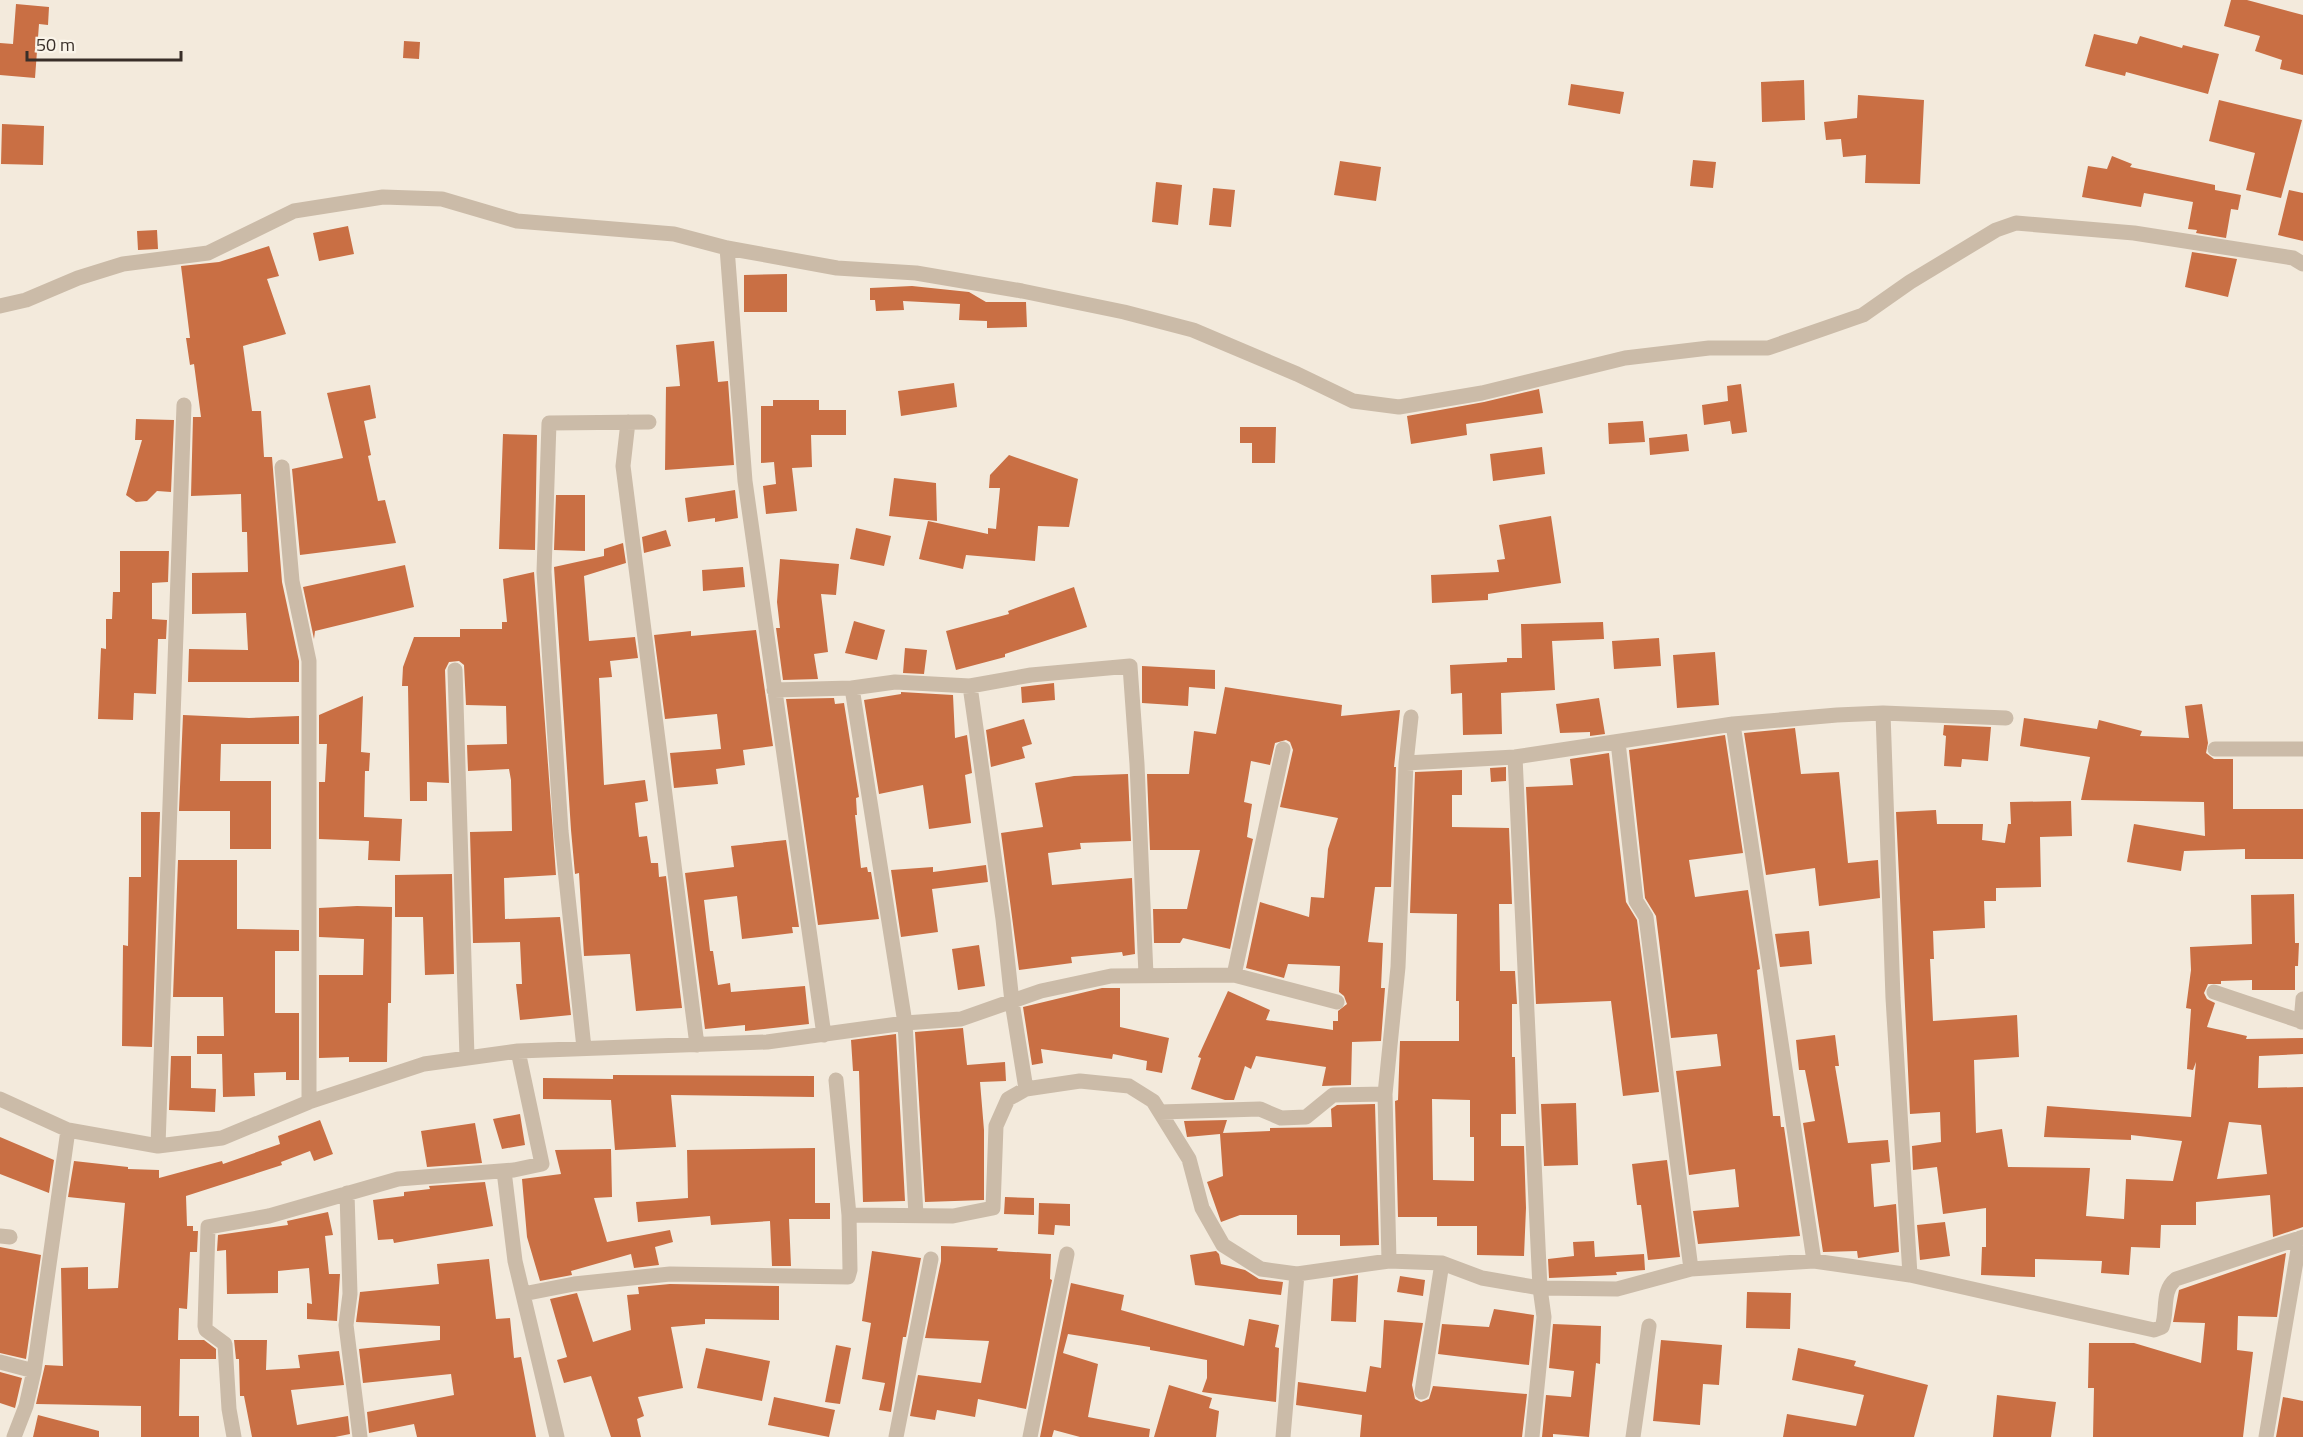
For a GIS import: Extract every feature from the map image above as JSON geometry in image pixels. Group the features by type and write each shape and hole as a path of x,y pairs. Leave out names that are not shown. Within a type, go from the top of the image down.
{"street":[{"path":"0,306 26,300 78,278 123,264 208,253 294,211 383,197 442,199 517,221 674,234 727,248 837,268 915,273 1022,291 1124,312 1192,330 1353,401 1399,406 1482,393 1625,358 1709,348 1768,348 1863,315 1910,282 1996,230 2016,224 2134,233 2293,258 2303,264"},
{"path":"727,248 745,482 824,1035"},
{"path":"158,1146 184,405"},
{"path":"628,422 623,466 697,1045"},
{"path":"584,1048 561,831 544,573 549,423 649,422"},
{"path":"282,467 292,581 309,662 309,1102"},
{"path":"774,690 852,688 895,682 970,686 1031,675 1130,666 1137,764 1146,975"},
{"path":"455,670 466,1057"},
{"path":"970,686 1003,919 1012,1002 1026,1089"},
{"path":"852,688 905,1023 915,1215"},
{"path":"1883,713 1893,999 1910,1275"},
{"path":"1406,763 1515,757 1733,724 1883,713 2006,718"},
{"path":"1389,1261 1385,1094 1398,967 1406,763 1411,717"},
{"path":"1733,724 1814,1261"},
{"path":"1618,742 1636,901 1646,917 1691,1269"},
{"path":"2214,749 2303,748"},
{"path":"1234,975 1283,749"},
{"path":"1515,757 1540,1288 1544,1317 1532,1437"},
{"path":"0,1099 68,1130 158,1146 222,1138 309,1102 424,1064 518,1050 766,1042 905,1023 961,1019 1041,991 1111,976 1234,975 1337,1002"},
{"path":"2214,992 2302,1022 2303,999"},
{"path":"234,1437 229,1409 225,1344 205,1328 208,1227 269,1216 398,1179 504,1171 542,1164 518,1050"},
{"path":"523,1294 574,1284 670,1274 848,1277 850,1270 849,1215 836,1080"},
{"path":"849,1215 953,1216 993,1208 996,1126 1008,1100 1026,1089 1080,1081 1129,1086 1153,1101 1189,1159 1202,1208 1223,1245 1261,1269 1297,1274 1389,1261 1442,1263 1482,1278 1540,1288 1617,1289 1691,1269 1814,1261 1910,1275 2154,1330 2162,1327 2166,1292 2169,1285 2176,1280 2301,1237 2266,1437"},
{"path":"1160,1112 1260,1109 1281,1118 1306,1117 1333,1095 1385,1094"},
{"path":"14,1437 26,1406 34,1371 68,1130"},
{"path":"504,1171 515,1261 557,1437"},
{"path":"347,1193 350,1294 346,1325 360,1437"},
{"path":"1030,1437 1067,1254"},
{"path":"896,1437 931,1259"},
{"path":"1422,1392 1442,1263"},
{"path":"1283,1437 1297,1274"},
{"path":"1633,1437 1649,1326"},
{"path":"0,1362 34,1371"}],"building":[{"path":"2231,0 2247,0 2303,15 2303,75 2280,69 2282,60 2255,51 2260,36 2224,26"},
{"path":"16,4 49,7 48,25 39,24 35,78 0,75 0,43 13,44"},
{"path":"2094,34 2137,44 2140,36 2182,48 2183,45 2219,54 2208,94 2126,72 2125,76 2085,66"},
{"path":"404,41 420,42 419,59 403,58"},
{"path":"1804,80 1805,120 1762,122 1761,82"},
{"path":"1571,84 1624,92 1620,114 1568,105"},
{"path":"1858,95 1924,100 1920,184 1865,183 1866,155 1843,157 1841,139 1826,140 1824,122 1857,118"},
{"path":"2219,100 2302,120 2281,198 2246,190 2255,153 2209,141"},
{"path":"2,124 44,126 43,165 1,164"},
{"path":"2112,156 2132,164 2130,167 2215,185 2215,190 2241,195 2238,210 2231,209 2226,238 2196,233 2197,230 2188,229 2193,202 2144,193 2141,207 2082,197 2088,166 2107,169"},
{"path":"1693,160 1716,162 1713,188 1690,186"},
{"path":"1340,161 1381,167 1376,201 1334,195"},
{"path":"1156,182 1182,185 1178,225 1152,222"},
{"path":"1213,188 1235,190 1231,227 1209,225"},
{"path":"2289,190 2303,193 2303,241 2278,235"},
{"path":"348,226 354,254 319,261 313,233"},
{"path":"157,230 158,249 138,250 137,231"},
{"path":"269,246 279,276 267,279 286,334 243,346 252,411 261,411 264,457 272,457 282,582 299,661 299,682 188,682 189,649 248,650 246,613 192,614 192,573 248,572 247,532 242,532 241,494 191,496 193,417 201,417 194,364 190,365 186,338 190,338 181,266 219,262"},
{"path":"2192,252 2237,259 2228,297 2185,287"},
{"path":"787,274 787,312 744,312 744,275"},
{"path":"912,286 969,292 986,302 1026,302 1027,327 987,328 987,321 959,320 960,304 903,301 904,310 876,311 875,300 870,300 870,288"},
{"path":"714,341 718,382 728,381 734,465 665,470 666,387 680,386 676,345"},
{"path":"954,383 957,407 901,416 898,391"},
{"path":"1741,384 1747,432 1732,434 1730,421 1704,425 1702,405 1728,401 1727,386"},
{"path":"370,385 376,418 364,421 371,455 368,456 378,501 385,500 396,543 300,555 292,469 343,458 327,393"},
{"path":"1539,389 1543,413 1466,424 1467,435 1411,444 1407,416"},
{"path":"773,400 819,400 819,410 846,410 846,435 811,435 812,467 792,468 797,511 766,514 763,486 776,484 774,462 761,463 761,406 773,406"},
{"path":"136,419 174,420 171,492 157,491 147,501 136,502 126,495 142,440 135,440"},
{"path":"1643,421 1645,442 1609,444 1608,423"},
{"path":"1240,427 1276,427 1275,463 1252,463 1252,443 1240,443"},
{"path":"503,434 537,435 535,550 499,549"},
{"path":"1687,434 1689,451 1650,455 1649,438"},
{"path":"1542,447 1545,474 1493,481 1490,454"},
{"path":"1009,455 1078,479 1069,527 1038,526 1035,561 966,555 963,569 919,559 928,521 988,534 988,528 996,529 1000,488 989,488 990,475"},
{"path":"894,478 936,483 937,521 889,516"},
{"path":"735,490 738,518 715,522 715,518 688,522 685,498"},
{"path":"556,495 585,495 585,551 554,550"},
{"path":"1551,516 1561,583 1488,594 1488,600 1432,603 1431,575 1499,572 1497,560 1505,559 1499,525"},
{"path":"856,528 891,536 884,566 850,559"},
{"path":"666,530 671,546 644,553 642,537"},
{"path":"623,543 626,563 584,576 589,641 635,637 638,658 610,661 612,677 599,678 604,785 645,780 648,801 635,803 639,837 647,836 651,863 658,863 659,877 666,876 682,1008 636,1011 630,954 584,956 579,873 575,874 571,830 554,567 604,556 604,549"},
{"path":"120,551 169,551 168,582 152,583 152,619 167,620 166,639 158,639 156,694 134,693 133,720 98,719 101,648 106,649 106,619 112,619 113,592 120,592"},
{"path":"780,559 839,564 836,595 821,594 828,652 814,654 818,679 783,680 776,628 780,628 777,602"},
{"path":"405,565 414,607 315,631 314,639 303,587"},
{"path":"743,567 745,587 703,591 702,570"},
{"path":"534,572 556,875 504,878 505,919 560,917 571,1015 520,1020 516,984 522,984 520,942 473,943 470,832 512,831 511,780 509,769 468,771 467,745 507,744 506,706 466,705 464,665 459,661 449,662 445,670 449,783 427,782 427,801 410,801 408,686 402,686 403,667 414,637 460,637 460,629 502,629 502,622 507,622 503,579"},
{"path":"1074,587 1087,627 1005,654 1005,657 956,670 946,631 1009,614 1008,611"},
{"path":"854,621 885,630 877,660 845,653"},
{"path":"1603,622 1604,639 1552,641 1555,690 1501,693 1502,734 1463,735 1462,693 1451,694 1450,665 1507,662 1507,658 1522,658 1521,624"},
{"path":"756,630 773,746 743,750 745,765 716,769 718,784 674,788 670,753 721,749 717,714 665,719 654,635 691,631 691,636"},
{"path":"1659,638 1661,666 1614,669 1612,641"},
{"path":"905,648 927,650 924,674 903,673"},
{"path":"1715,652 1719,705 1677,708 1673,655"},
{"path":"1142,666 1215,670 1215,689 1189,687 1188,706 1142,703"},
{"path":"1054,683 1055,700 1022,703 1021,687"},
{"path":"1225,687 1342,705 1341,716 1400,710 1394,767 1396,767 1391,887 1375,887 1368,942 1383,943 1381,988 1385,988 1381,1041 1352,1042 1351,1085 1322,1086 1326,1067 1256,1056 1251,1069 1245,1066 1234,1100 1225,1100 1191,1089 1201,1058 1198,1057 1228,991 1270,1010 1266,1020 1333,1030 1333,1021 1338,1021 1338,1011 1347,1004 1344,996 1339,992 1340,966 1288,964 1284,978 1246,968 1260,902 1309,917 1311,897 1324,898 1328,849 1338,818 1280,807 1293,750 1290,742 1286,740 1275,743 1270,765 1251,761 1244,802 1252,804 1247,837 1253,839 1230,949 1183,938 1180,943 1154,943 1153,909 1187,909 1200,850 1150,850 1147,774 1189,774 1194,731 1216,734"},
{"path":"901,692 953,695 955,738 967,735 972,773 965,775 971,823 929,829 923,785 879,794 864,700 901,694"},
{"path":"363,696 361,752 370,753 369,771 365,771 364,817 402,819 400,861 368,860 369,841 319,839 319,782 325,782 327,744 319,744 319,715"},
{"path":"834,698 835,704 844,703 859,797 856,798 857,815 855,815 861,868 867,867 868,872 871,872 879,919 818,925 786,699"},
{"path":"1599,698 1605,734 1590,736 1590,732 1560,733 1556,704"},
{"path":"2202,704 2208,743 2206,753 2214,759 2233,759 2233,809 2303,809 2303,859 2245,859 2245,849 2184,851 2181,871 2127,862 2134,824 2205,836 2204,802 2081,800 2090,757 2020,746 2024,718 2097,729 2099,720 2142,731 2140,736 2189,738 2185,706"},
{"path":"183,715 249,718 299,716 299,744 221,744 220,781 271,781 271,849 230,849 230,811 179,811"},
{"path":"1024,719 1032,744 1022,747 1025,758 991,767 986,730"},
{"path":"1944,725 1991,727 1988,761 1962,759 1961,767 1944,766 1946,736 1943,735"},
{"path":"1795,728 1801,774 1839,772 1848,863 1878,860 1880,898 1819,906 1815,868 1766,875 1744,733"},
{"path":"1725,735 1743,853 1689,860 1695,897 1748,890 1760,969 1757,970 1773,1116 1780,1116 1781,1127 1784,1127 1800,1236 1698,1244 1693,1211 1739,1207 1735,1169 1689,1175 1676,1071 1721,1066 1717,1034 1671,1038 1656,916 1645,898 1629,750"},
{"path":"1609,753 1626,902 1637,920 1659,1092 1623,1096 1611,1001 1536,1004 1526,787 1573,785 1570,759"},
{"path":"1506,767 1506,781 1491,782 1490,768"},
{"path":"1462,770 1462,795 1452,795 1452,827 1509,828 1512,904 1499,904 1500,971 1515,971 1517,1004 1512,1004 1512,1057 1515,1057 1516,1114 1501,1114 1501,1146 1524,1146 1526,1208 1524,1256 1477,1255 1477,1226 1437,1226 1437,1217 1398,1217 1395,1101 1398,1100 1400,1041 1459,1041 1459,1001 1456,1001 1457,914 1410,913 1415,772","holes":["1432,1099 1470,1100 1470,1137 1474,1137 1474,1181 1433,1180"]},
{"path":"1128,774 1131,841 1080,843 1081,849 1048,853 1052,885 1132,878 1135,954 1123,956 1122,952 1071,957 1072,963 1019,970 1001,833 1043,827 1035,783 1074,776"},
{"path":"2071,801 2072,836 2040,837 2041,887 1996,888 1996,901 1984,901 1985,928 1933,931 1934,959 1930,959 1933,1021 2017,1015 2019,1057 1974,1060 1976,1133 2002,1129 2008,1167 2090,1168 2086,1216 2124,1219 2126,1179 2173,1181 2182,1141 2131,1135 2131,1140 2044,1137 2047,1106 2191,1117 2196,1062 2193,1070 2187,1069 2191,1009 2186,1008 2191,970 2190,947 2252,944 2251,895 2294,894 2295,943 2299,943 2298,966 2295,966 2295,990 2252,990 2252,980 2221,981 2221,984 2208,984 2204,993 2207,999 2215,1003 2207,1027 2247,1036 2246,1039 2303,1038 2303,1054 2259,1056 2258,1088 2303,1087 2303,1227 2273,1237 2270,1195 2196,1202 2196,1225 2161,1225 2160,1248 2131,1247 2129,1275 2101,1273 2102,1261 2035,1259 2035,1277 1981,1275 1982,1247 1986,1247 1986,1208 1943,1214 1937,1167 1913,1170 1912,1146 1941,1142 1940,1112 1910,1114 1896,812 1936,810 1937,824 1983,824 1982,840 2005,843 2008,824 2011,824 2010,802","holes":["2229,1122 2261,1125 2267,1174 2217,1179"]},
{"path":"141,812 160,812 152,1047 122,1046 123,945 128,946 129,877 141,877"},
{"path":"786,840 799,927 792,927 793,933 742,939 737,896 704,900 710,951 713,951 718,985 730,983 731,992 805,986 809,1024 745,1031 745,1025 705,1029 685,873 734,867 731,846"},
{"path":"178,860 237,860 237,929 299,930 299,951 275,951 275,1013 299,1013 299,1080 286,1080 286,1072 254,1073 255,1096 223,1097 222,1054 197,1054 197,1036 224,1036 223,997 173,997"},
{"path":"986,865 988,882 932,889 938,932 901,937 891,870 933,867 933,872"},
{"path":"452,874 454,974 425,975 423,917 395,917 395,875"},
{"path":"392,907 391,1003 388,1003 387,1062 349,1062 349,1057 319,1058 319,975 363,975 364,939 319,937 319,908"},
{"path":"1809,931 1812,964 1780,967 1775,934"},
{"path":"979,945 985,986 958,990 952,949"},
{"path":"1102,988 1120,988 1120,1027 1169,1038 1162,1073 1146,1070 1147,1061 1113,1054 1112,1059 1041,1049 1043,1063 1032,1065 1023,1007"},
{"path":"963,1028 967,1065 1005,1062 1006,1081 980,1082 984,1130 984,1200 925,1202 915,1032"},
{"path":"896,1034 905,1201 863,1202 859,1071 853,1071 851,1040"},
{"path":"1835,1035 1839,1066 1835,1066 1848,1143 1888,1140 1890,1162 1871,1164 1874,1207 1896,1204 1899,1252 1858,1258 1857,1251 1823,1252 1803,1123 1815,1121 1805,1070 1799,1070 1796,1040"},
{"path":"171,1056 191,1056 191,1088 216,1089 215,1112 169,1110"},
{"path":"613,1075 814,1076 814,1097 671,1095 676,1147 615,1150 611,1100 543,1099 543,1078 613,1079"},
{"path":"1576,1103 1578,1165 1544,1166 1541,1104"},
{"path":"1375,1104 1379,1245 1340,1246 1340,1235 1297,1235 1297,1215 1240,1215 1221,1222 1207,1182 1223,1176 1220,1134 1187,1137 1184,1121 1227,1120 1223,1133 1270,1131 1270,1128 1332,1127 1331,1109 1337,1105"},
{"path":"520,1114 525,1145 502,1149 493,1119"},
{"path":"320,1120 333,1154 314,1161 310,1151 281,1162 282,1165 186,1196 187,1226 193,1226 193,1231 198,1231 197,1252 190,1252 187,1309 179,1308 178,1340 204,1340 216,1349 216,1359 180,1359 179,1416 199,1416 199,1437 141,1437 141,1406 36,1404 45,1365 63,1366 61,1268 88,1267 88,1289 118,1288 125,1203 68,1197 74,1161 128,1167 128,1169 159,1170 159,1178 222,1161 223,1164 280,1144 278,1136"},
{"path":"475,1123 482,1163 427,1167 421,1131"},
{"path":"0,1137 54,1160 49,1193 0,1174"},
{"path":"815,1148 815,1203 830,1203 830,1219 789,1219 791,1266 772,1266 770,1221 711,1225 710,1216 638,1222 636,1202 688,1198 687,1150"},
{"path":"611,1149 612,1197 594,1198 607,1242 670,1230 673,1242 655,1247 659,1265 634,1268 631,1254 571,1271 572,1275 540,1281 527,1237 522,1179 561,1174 555,1150"},
{"path":"1667,1160 1680,1257 1648,1260 1641,1205 1637,1205 1632,1164"},
{"path":"485,1182 493,1226 394,1243 393,1239 378,1240 373,1200 404,1196 404,1192 430,1189 429,1186"},
{"path":"1005,1197 1034,1198 1034,1215 1004,1214"},
{"path":"1039,1203 1070,1204 1070,1226 1055,1225 1054,1235 1038,1234"},
{"path":"328,1212 333,1235 325,1236 329,1274 340,1274 337,1321 307,1319 307,1303 312,1304 309,1268 278,1271 278,1293 227,1294 226,1250 217,1251 218,1235 288,1225 287,1221"},
{"path":"1945,1222 1950,1256 1920,1260 1917,1225"},
{"path":"1594,1241 1595,1257 1644,1254 1645,1270 1616,1272 1617,1275 1549,1278 1548,1259 1574,1256 1573,1242"},
{"path":"941,1246 998,1248 997,1251 1051,1254 1050,1279 1052,1280 1026,1409 978,1399 975,1417 937,1410 935,1420 910,1416 918,1375 981,1383 989,1341 925,1338 941,1261"},
{"path":"0,1247 41,1255 26,1359 0,1353"},
{"path":"872,1251 921,1258 906,1337 903,1337 891,1412 879,1410 885,1383 862,1379 871,1323 862,1321"},
{"path":"1216,1251 1221,1264 1245,1270 1259,1279 1283,1282 1281,1295 1195,1285 1190,1255"},
{"path":"2286,1253 2277,1317 2238,1316 2237,1350 2253,1352 2243,1437 2093,1437 2094,1388 2088,1388 2089,1343 2134,1343 2201,1363 2205,1323 2173,1322 2179,1290"},
{"path":"489,1259 496,1319 510,1318 514,1358 521,1357 536,1437 417,1437 414,1424 369,1433 367,1412 454,1395 451,1374 363,1383 359,1349 440,1340 440,1326 356,1322 360,1292 439,1284 437,1264"},
{"path":"1358,1275 1356,1322 1331,1321 1333,1279"},
{"path":"1400,1276 1425,1280 1423,1296 1397,1292"},
{"path":"1071,1283 1124,1295 1121,1310 1244,1346 1249,1319 1279,1325 1275,1347 1279,1348 1276,1402 1202,1392 1207,1378 1207,1360 1150,1350 1150,1347 1068,1334 1063,1353 1098,1364 1088,1417 1150,1429 1149,1437 1080,1437 1054,1430 1052,1437 1040,1437"},
{"path":"670,1284 779,1286 779,1320 705,1319 705,1324 671,1327 683,1388 638,1397 644,1416 637,1419 641,1437 611,1437 591,1376 564,1383 557,1360 567,1357 550,1299 577,1293 593,1342 631,1330 627,1295 639,1294 638,1287"},
{"path":"1747,1292 1791,1293 1790,1329 1746,1328"},
{"path":"1494,1309 1534,1315 1529,1365 1438,1354 1442,1324 1489,1327"},
{"path":"1384,1320 1423,1323 1412,1385 1415,1399 1421,1402 1429,1399 1433,1386 1527,1394 1522,1437 1360,1437 1362,1415 1296,1405 1298,1382 1366,1392 1370,1366 1381,1368"},
{"path":"1553,1324 1601,1326 1600,1364 1596,1363 1589,1437 1553,1434 1553,1437 1542,1437 1546,1395 1571,1397 1574,1371 1549,1368"},
{"path":"234,1340 267,1340 266,1370 300,1368 298,1355 339,1351 344,1385 291,1390 297,1425 348,1416 350,1434 335,1437 252,1437 244,1396 240,1396 239,1359 236,1359"},
{"path":"1661,1340 1722,1345 1719,1385 1703,1384 1700,1425 1653,1421"},
{"path":"836,1345 851,1348 840,1404 825,1402"},
{"path":"706,1348 770,1361 762,1401 697,1388"},
{"path":"1798,1348 1856,1361 1854,1366 1928,1385 1914,1437 1783,1437 1787,1414 1856,1426 1864,1395 1792,1380"},
{"path":"0,1372 22,1378 15,1408 0,1403"},
{"path":"1169,1385 1212,1398 1209,1408 1219,1411 1216,1437 1154,1437"},
{"path":"1997,1395 2056,1402 2051,1437 1993,1437"},
{"path":"774,1397 835,1410 829,1437 768,1425"},
{"path":"2283,1397 2303,1401 2303,1437 2276,1437"},
{"path":"38,1415 99,1431 99,1437 33,1437"}]}
